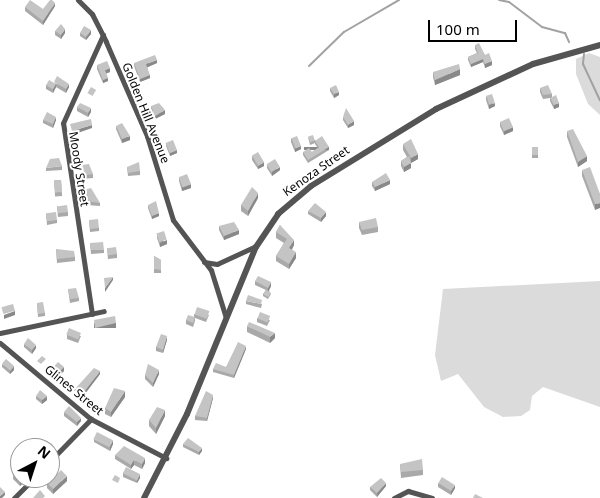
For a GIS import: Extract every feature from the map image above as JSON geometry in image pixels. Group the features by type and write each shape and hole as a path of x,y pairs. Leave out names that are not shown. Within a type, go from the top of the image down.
{"street":[{"name":"Golden Hill Avenue","path":"78,0 103,35 147,136 173,220 213,276 226,318"},
{"name":"Moody Street","path":"92,314 62,123 103,35"},
{"name":"Kenoza Street","path":"144,498 166,458 257,245 295,197 413,122 519,70 600,45"},
{"path":"203,262 217,264 257,245"},
{"path":"0,333 104,311"},
{"name":"Glines Street","path":"0,343 91,419 166,458"},
{"path":"60,451 91,419"},
{"path":"14,498 24,488"},
{"path":"394,498 414,492 432,498"}],"shaded area":[{"path":"589,53 600,57 600,115 588,104 576,74 576,59"},
{"path":"600,281 600,407 543,387 532,396 530,410 521,416 503,417 484,407 458,374 441,381 435,355 443,289"}],"building":[{"path":"30,0 43,9 50,0 55,3 43,21 25,7"},
{"path":"61,24 65,29 61,35 55,31"},
{"path":"84,26 91,30 86,37 80,33"},
{"path":"479,43 485,55 489,53 492,61 485,64 483,59 471,64 468,57 478,53 475,45"},
{"path":"155,55 157,60 146,64 150,75 140,79 134,63"},
{"path":"107,61 110,68 105,70 108,78 103,80 97,65"},
{"path":"459,64 460,69 435,80 433,72"},
{"path":"57,76 69,84 66,89 54,82"},
{"path":"49,80 56,84 53,89 46,85"},
{"path":"336,85 339,92 334,94 330,88"},
{"path":"548,85 552,94 543,95 540,88"},
{"path":"91,87 96,90 93,96 87,93"},
{"path":"492,94 495,103 489,104 486,96"},
{"path":"556,95 559,103 554,105 550,98"},
{"path":"80,103 91,108 88,113 77,107"},
{"path":"159,103 165,110 155,116 151,106"},
{"path":"346,108 354,121 348,125 343,117"},
{"path":"47,112 56,117 53,124 43,120"},
{"path":"509,118 513,127 504,131 500,122"},
{"path":"91,119 92,125 72,131 70,124"},
{"path":"122,123 130,136 122,139 116,126"},
{"path":"573,129 587,156 578,162 567,131"},
{"path":"313,135 315,141 310,142 308,137"},
{"path":"297,136 301,146 296,148 291,138"},
{"path":"322,136 329,147 308,160 303,152 309,148 312,152 319,147 315,141"},
{"path":"411,139 418,154 411,158 403,144"},
{"path":"173,140 177,150 170,153 166,143"},
{"path":"532,147 538,147 538,155 532,155"},
{"path":"258,152 264,162 258,166 252,156"},
{"path":"409,156 411,163 404,167 401,161"},
{"path":"59,158 62,166 46,168 50,159"},
{"path":"275,159 280,167 271,172 267,164"},
{"path":"139,162 140,171 128,173 127,167"},
{"path":"89,164 93,174 81,176 81,165"},
{"path":"590,167 600,194 600,203 595,204 582,170"},
{"path":"386,173 390,180 375,187 372,182"},
{"path":"187,174 191,184 183,188 179,177"},
{"path":"61,180 62,192 55,193 54,181"},
{"path":"252,187 258,193 248,211 241,205"},
{"path":"91,188 100,203 86,201 84,190"},
{"path":"156,201 159,213 152,216 148,205"},
{"path":"315,203 326,212 321,218 308,211"},
{"path":"67,205 68,212 58,213 57,206"},
{"path":"56,212 57,220 47,221 46,213"},
{"path":"376,218 378,227 362,230 359,222"},
{"path":"98,219 99,228 90,229 89,220"},
{"path":"234,222 239,230 224,236 219,226"},
{"path":"280,225 294,240 289,248 296,252 289,264 276,256 287,239 276,232"},
{"path":"164,231 167,240 159,242 156,233"},
{"path":"103,242 104,250 91,250 90,243"},
{"path":"116,247 117,254 108,255 107,248"},
{"path":"56,249 74,251 75,257 57,259"},
{"path":"154,256 161,260 161,270 154,269"},
{"path":"258,276 271,282 268,288 255,281"},
{"path":"113,277 105,288 104,278"},
{"path":"76,288 79,298 70,299 68,289"},
{"path":"266,290 271,293 268,297 263,294"},
{"path":"248,295 262,300 261,304 246,301"},
{"path":"43,302 45,313 38,314 37,303"},
{"path":"13,304 15,311 3,314 1,307"},
{"path":"197,307 209,311 207,319 195,315"},
{"path":"260,312 270,316 268,323 257,318"},
{"path":"188,315 195,317 193,323 186,320"},
{"path":"115,316 116,323 95,328 94,320"},
{"path":"249,322 275,333 270,337 247,326"},
{"path":"69,328 81,333 78,340 66,334"},
{"path":"161,334 167,336 163,350 156,347"},
{"path":"28,338 36,345 32,350 24,344"},
{"path":"238,342 246,346 234,375 213,369 216,363 226,367"},
{"path":"42,356 46,359 41,364 37,361"},
{"path":"6,359 14,366 10,371 2,364"},
{"path":"58,362 64,367 55,375 50,371"},
{"path":"148,364 159,370 153,383 145,375"},
{"path":"94,368 100,371 81,396 74,390"},
{"path":"114,388 125,391 111,412 105,408"},
{"path":"40,390 47,396 42,400 36,396"},
{"path":"206,391 213,395 207,418 195,416"},
{"path":"69,406 81,418 77,422 64,412"},
{"path":"157,407 165,410 156,428 149,420"},
{"path":"97,432 113,440 109,447 93,439"},
{"path":"188,438 202,448 199,452 183,444"},
{"path":"124,446 145,458 142,464 134,460 131,465 115,455"},
{"path":"422,459 423,470 401,472 400,464"},
{"path":"126,467 140,474 137,481 123,473"},
{"path":"60,471 67,476 60,482"},
{"path":"115,475 120,478 118,483 112,480"},
{"path":"442,477 455,485 451,491 438,483"},
{"path":"381,478 386,483 377,493 370,487"},
{"path":"0,487 5,492 0,496"},
{"path":"40,490 45,496 43,498 33,498"},
{"path":"475,494 483,498 473,498"}],"waterway":[{"path":"309,66 344,32 399,0"},
{"path":"499,0 509,2 542,27 565,33 569,42"},
{"path":"584,54 583,64 600,100"}]}
